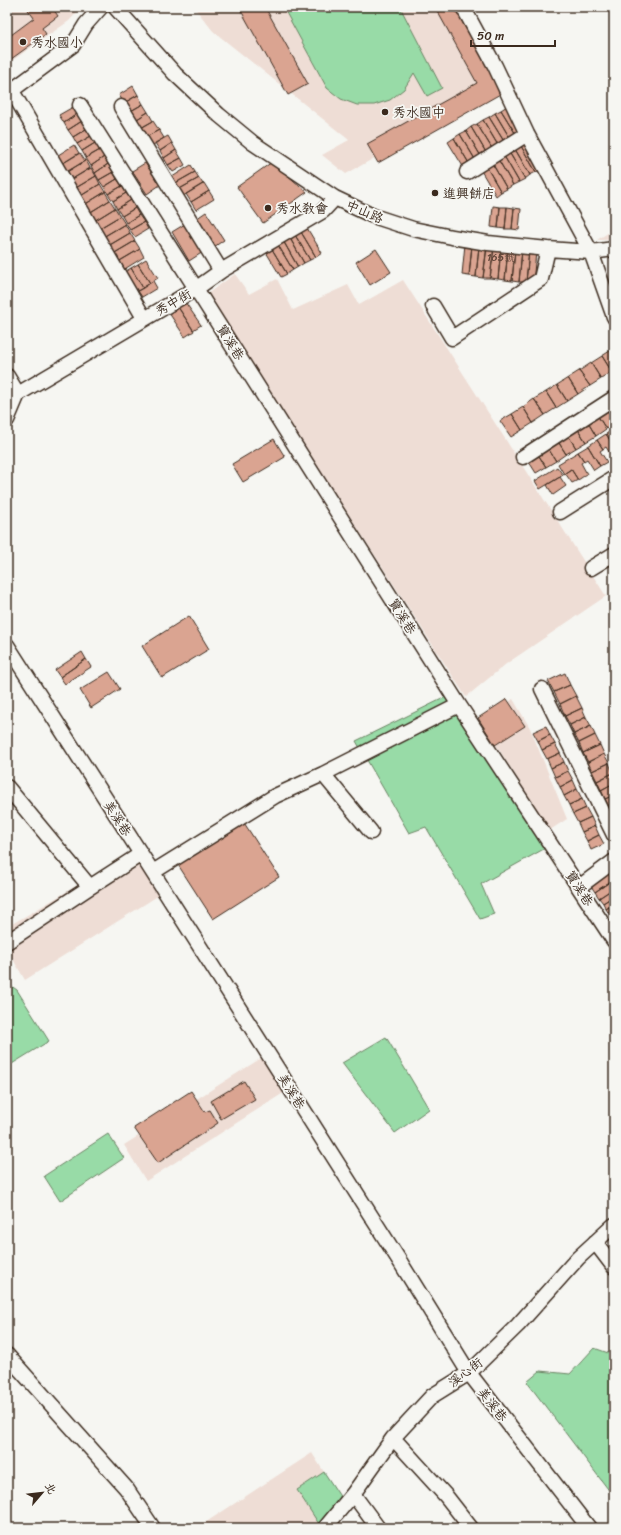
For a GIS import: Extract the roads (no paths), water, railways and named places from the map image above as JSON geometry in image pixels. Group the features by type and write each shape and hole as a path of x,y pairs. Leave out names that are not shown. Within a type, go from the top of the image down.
{"street":[{"path":"101,7 86,24 73,46 9,92 144,318"},
{"name":"中山路","path":"115,7 176,74 219,115 253,143 335,198 374,216 413,229 488,243 591,252 614,249"},
{"path":"463,7 495,66 527,134 591,252 614,317"},
{"name":"寶溪巷","path":"80,105 459,705 614,942"},
{"path":"122,107 221,271"},
{"path":"467,172 527,134"},
{"name":"秀中街","path":"12,396 197,288 221,271 323,211 335,198"},
{"path":"433,306 452,338 541,280 548,249"},
{"path":"7,376 12,396 7,420"},
{"path":"523,457 614,398"},
{"path":"560,512 614,478"},
{"path":"591,568 614,554"},
{"name":"美溪巷","path":"7,645 399,1260 468,1373 589,1528"},
{"path":"542,689 614,835"},
{"path":"153,872 275,796 323,774 459,705"},
{"path":"323,774 371,832"},
{"path":"7,787 90,888"},
{"path":"7,942 141,854"},
{"path":"579,887 614,861"},
{"name":"溪心街","path":"325,1528 353,1494 394,1438 432,1396 468,1373 518,1325 578,1258 614,1225"},
{"path":"595,1242 614,1267"},
{"path":"7,1355 126,1488 153,1528"},
{"path":"394,1438 446,1496 470,1528"},
{"path":"353,1494 378,1528"}],"place":[{"name":"秀水國小","path":"23,42"},
{"name":"秀水國中","path":"385,112"},
{"name":"進興餅店","path":"435,193"},
{"name":"秀水教會","path":"268,208"}]}
